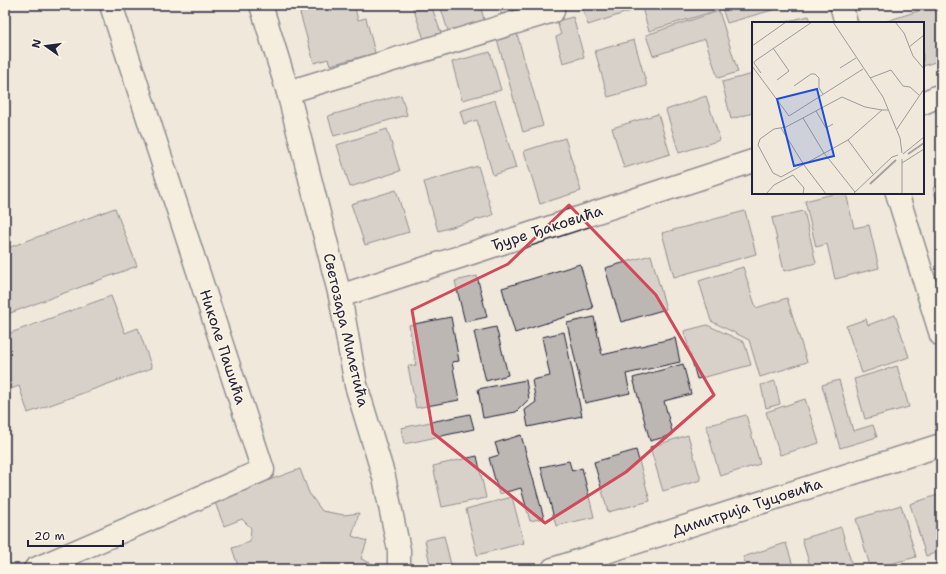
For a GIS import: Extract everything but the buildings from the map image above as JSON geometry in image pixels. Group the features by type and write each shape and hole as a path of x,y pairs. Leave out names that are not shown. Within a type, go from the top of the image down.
{"street":[{"name":"Николе Пашића","path":"43,566 263,470 111,5"},
{"name":"Светозара Милетића","path":"261,5 288,92 340,296 356,385 384,477 399,550 399,569"},
{"path":"288,92 553,11 551,5"},
{"path":"841,5 846,22"},
{"path":"924,102 941,95"},
{"name":"Ђуре Ђаковића","path":"340,296 752,161"},
{"path":"897,194 941,334"},
{"name":"Димитрија Туцовића","path":"553,569 941,445"}],"highlighted area":[{"path":"569,205 656,295 714,395 626,472 545,523 433,433 412,310 508,264"}]}
